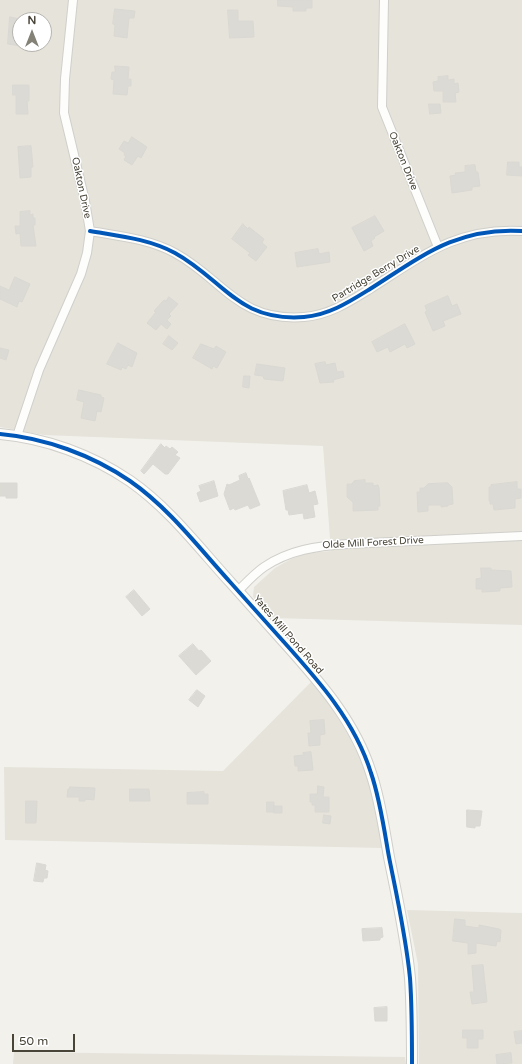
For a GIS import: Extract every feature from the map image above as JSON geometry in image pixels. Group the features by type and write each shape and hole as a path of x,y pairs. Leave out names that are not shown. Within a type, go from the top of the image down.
{"street":[{"name":"Oakton Drive","path":"17,436 39,370 81,274 87,253 90,231 85,201 64,113 65,79 73,0"},
{"name":"Oakton Drive","path":"384,0 382,107 438,247"},
{"name":"Partridge Berry Drive","path":"90,231 120,236 164,247 190,263 232,298 250,309 268,315 287,318 320,315 344,305 420,257 457,239 484,232 500,230 522,231"},
{"name":"Yates Mill Pond Road","path":"0,434 17,436 53,445 88,458 129,481 148,495 167,512 238,590 306,667 336,704 351,729 371,772 389,853 402,923 411,990 412,1064"},
{"name":"Olde Mill Forest Drive","path":"238,590 263,568 275,560 285,555 308,548 347,544 522,536"}],"shaded area":[{"path":"0,0 522,0 522,625 274,618 256,602 253,596 254,587 275,568 291,559 309,553 331,551 323,446 44,435 0,427"},
{"path":"311,682 332,708 350,738 366,771 383,848 5,840 4,767 223,771"},
{"path":"407,910 522,913 522,1064 419,1064 418,964"},
{"path":"14,1052 405,1057 406,1064 13,1064"}],"building":[{"path":"278,0 312,0 312,8 306,8 306,11 293,11 293,7 278,6"},
{"path":"115,9 135,11 134,18 129,18 127,38 114,36 115,25 113,24"},
{"path":"228,10 238,10 238,21 253,21 254,37 230,38"},
{"path":"10,17 12,17 12,45 8,44"},
{"path":"115,66 129,67 128,79 131,79 131,86 128,86 127,95 113,94 114,80 111,79 112,72 115,72"},
{"path":"448,76 448,80 454,79 454,84 458,83 459,92 455,93 456,102 443,102 443,91 434,91 433,82 438,81 438,77"},
{"path":"13,85 29,85 29,101 27,101 28,114 16,114 16,95 13,95"},
{"path":"429,104 440,104 441,113 430,114"},
{"path":"132,137 147,147 141,158 138,156 132,165 124,160 126,156 124,155 125,153 119,149 124,141 128,143"},
{"path":"31,146 33,167 31,167 31,177 20,178 18,147"},
{"path":"508,162 519,162 519,167 522,167 522,176 507,175"},
{"path":"475,165 476,172 478,172 480,186 472,187 472,190 452,193 450,176 456,175 455,173 465,172 465,166"},
{"path":"30,211 30,215 33,214 33,218 35,218 35,225 33,225 36,246 21,246 20,233 16,234 15,226 20,226 20,212"},
{"path":"375,216 384,231 374,237 375,238 371,241 373,246 364,251 352,228"},
{"path":"243,224 264,239 262,243 267,247 256,261 248,255 250,253 232,239"},
{"path":"318,249 319,254 329,252 330,262 297,267 295,253"},
{"path":"15,277 30,284 22,302 19,301 17,307 0,299 0,286 9,290"},
{"path":"448,296 452,306 457,304 461,314 443,321 445,326 433,331 425,312 427,311 425,306"},
{"path":"169,297 178,304 169,314 171,316 167,320 171,324 167,329 161,324 156,330 147,323 156,312 154,311 164,300 166,301"},
{"path":"405,324 415,344 407,348 405,344 390,352 388,347 377,352 372,342"},
{"path":"169,336 178,343 172,350 163,344"},
{"path":"118,343 137,353 132,367 128,365 126,369 122,367 121,370 107,364"},
{"path":"201,344 214,349 216,346 226,352 217,368 213,366 212,369 193,358"},
{"path":"0,348 9,350 6,360 0,358"},
{"path":"325,362 326,365 335,363 337,372 343,371 344,377 333,380 334,382 320,383 315,364"},
{"path":"257,364 285,368 283,381 264,379 263,376 255,375"},
{"path":"244,376 250,376 249,388 243,387"},
{"path":"79,390 101,395 101,397 104,398 101,412 97,411 95,421 81,418 84,402 77,400"},
{"path":"161,444 165,448 166,446 170,449 172,447 178,452 175,455 180,458 168,474 165,474 153,464 144,474 141,471"},
{"path":"246,473 260,505 250,509 248,505 235,510 234,508 230,510 224,494 227,484 229,485 240,480 239,476"},
{"path":"365,480 365,483 373,483 373,486 378,485 380,506 378,506 378,510 353,511 353,502 347,497 347,484 352,484 354,481"},
{"path":"214,481 218,496 200,502 197,493 201,491 199,486"},
{"path":"517,482 517,489 521,489 521,498 515,499 515,508 494,510 493,504 490,504 489,501 489,487 491,487 491,485"},
{"path":"0,483 17,483 17,498 6,498 6,496 0,496"},
{"path":"448,483 452,487 453,504 441,507 441,505 428,505 428,511 418,512 417,492 420,492 420,488 424,488 428,484"},
{"path":"307,485 309,493 315,491 318,504 313,505 315,517 304,519 303,513 289,515 288,510 286,510 283,491"},
{"path":"481,568 511,571 512,587 500,588 500,591 482,592 482,589 476,589 476,579 481,578"},
{"path":"134,590 150,609 142,616 126,597"},
{"path":"193,644 211,661 196,675 179,656"},
{"path":"197,690 205,696 198,707 189,700"},
{"path":"324,720 325,734 320,735 320,745 309,746 308,733 311,733 310,721"},
{"path":"311,752 313,770 298,771 298,766 295,766 294,756 304,755 303,753"},
{"path":"318,786 324,787 323,797 329,797 329,812 315,812 315,805 312,805 312,802 310,802 310,794 317,794"},
{"path":"70,787 95,788 94,800 85,799 85,801 79,801 79,797 67,797 68,789"},
{"path":"130,789 149,789 150,801 130,801"},
{"path":"204,792 204,794 208,794 208,804 187,804 187,793"},
{"path":"26,801 37,801 36,823 26,823"},
{"path":"267,802 274,802 274,812 267,812"},
{"path":"274,806 282,806 282,813 274,813"},
{"path":"467,810 482,811 480,826 475,826 475,828 467,827"},
{"path":"324,815 331,816 330,824 323,823"},
{"path":"37,863 46,865 45,870 48,871 47,878 44,878 43,882 34,881"},
{"path":"455,919 465,920 465,926 479,928 479,925 501,930 500,942 497,941 496,946 476,943 476,953 468,954 468,943 453,941"},
{"path":"382,928 383,937 380,938 380,940 363,941 362,929"},
{"path":"483,965 487,1002 472,1004 470,992 474,992 472,966"},
{"path":"387,1007 387,1021 375,1021 374,1008"},
{"path":"463,1030 483,1030 483,1039 478,1039 478,1048 467,1048 467,1038 463,1038"},
{"path":"522,1031 522,1043 516,1044 514,1032"},
{"path":"511,1053 512,1063 497,1064 496,1055"}],"cycle path":[{"path":"90,231 144,241 165,248 192,264 233,297 247,306 263,313 282,317 313,316 330,311 362,294 424,255 459,239 499,231 522,231"},
{"path":"0,434 34,439 68,449 100,463 130,481 158,503 296,656 334,702 364,754 374,783 382,814 401,917 410,978 412,1064"}]}
